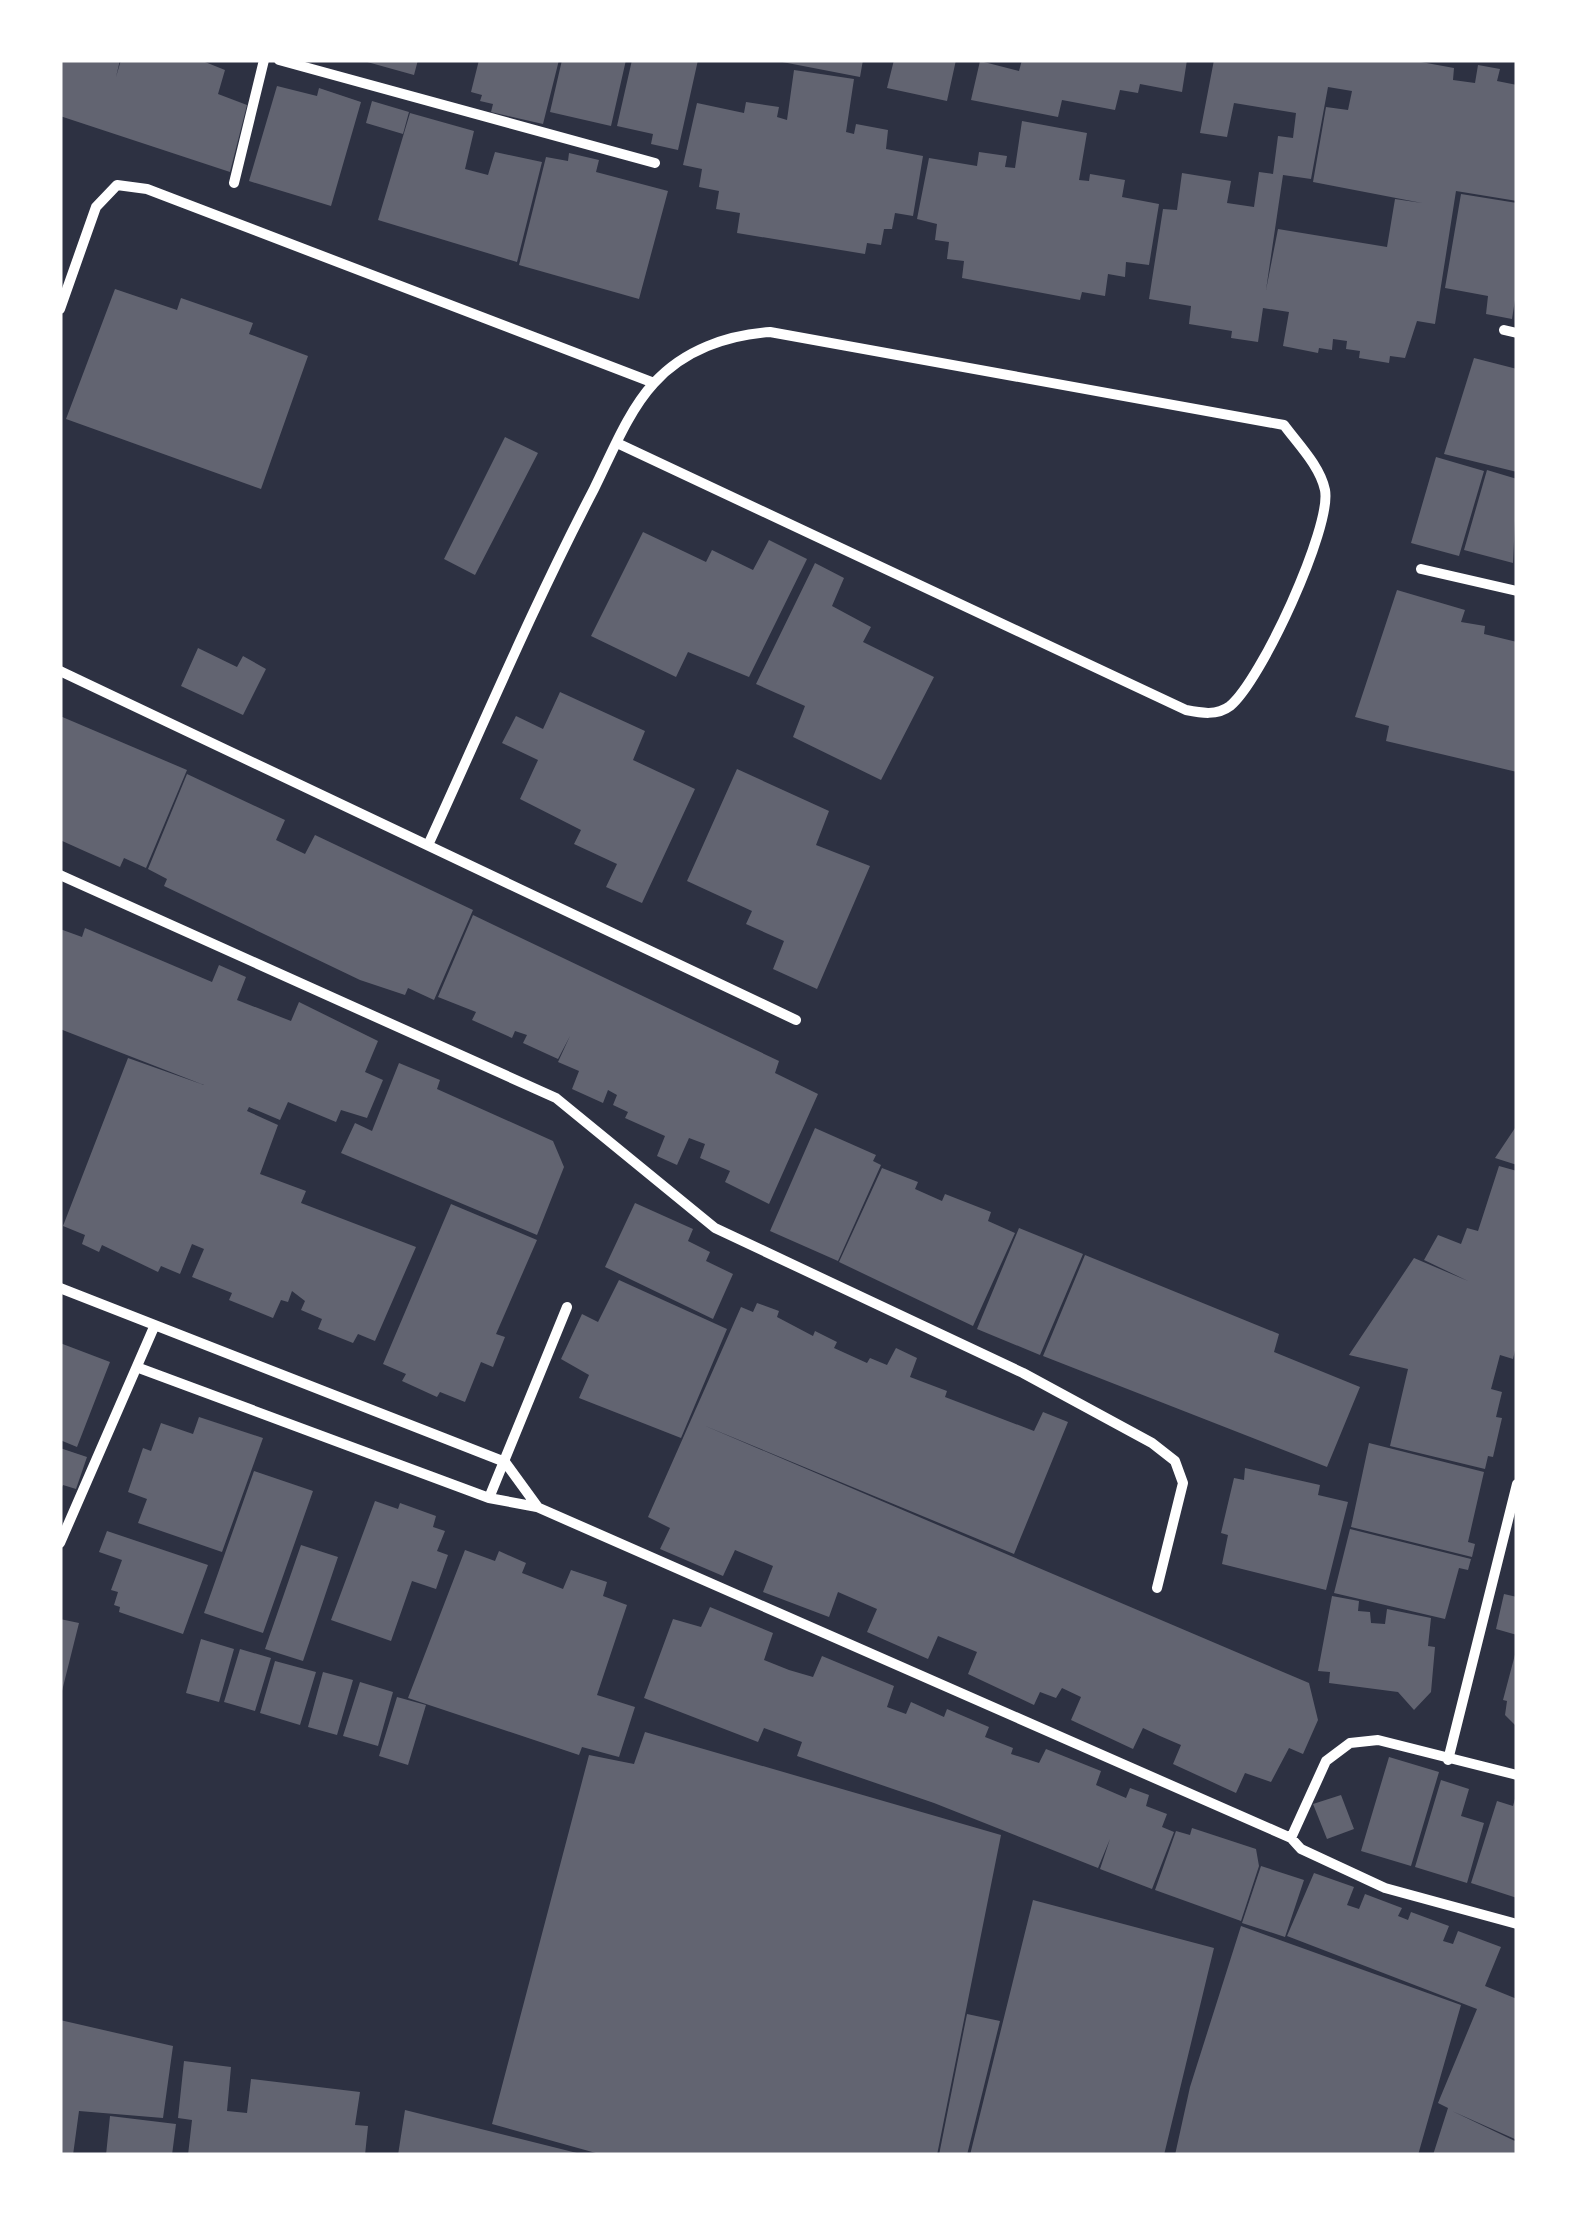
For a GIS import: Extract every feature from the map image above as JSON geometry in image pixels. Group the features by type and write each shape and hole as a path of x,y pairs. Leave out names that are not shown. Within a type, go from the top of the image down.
{"street":[{"path":"234,183 264,60"},
{"path":"279,60 655,163"},
{"path":"60,309 96,207 117,184 147,189 654,383"},
{"path":"1504,330 1517,334"},
{"path":"429,843 618,444 654,383 701,348 738,334 770,332 1284,425 1318,472 1326,508 1277,640 1236,700 1220,712 1204,714 1186,710 618,444"},
{"path":"1422,569 1517,591"},
{"path":"60,671 796,1020"},
{"path":"60,875 556,1098 715,1228 1024,1373 1152,1443 1174,1461 1183,1483 1156,1588"},
{"path":"60,1288 504,1462 538,1507"},
{"path":"489,1498 566,1307"},
{"path":"60,1543 154,1328"},
{"path":"139,1368 489,1498 538,1507 1291,1838 1301,1848 1385,1888 1517,1924"},
{"path":"1448,1760 1517,1484"},
{"path":"1291,1838 1326,1761 1350,1743 1378,1740 1517,1775"}],"building":[{"path":"60,60 120,60 116,77 121,60 200,60 225,70 218,94 247,105 230,172 60,116"},
{"path":"360,60 418,60 414,75"},
{"path":"479,60 559,60 543,124 491,112 493,104 480,101 482,95 471,92"},
{"path":"562,60 626,60 611,126 550,112"},
{"path":"632,60 698,60 678,150 651,144 653,134 617,126"},
{"path":"772,60 863,60 860,77"},
{"path":"894,60 956,60 947,101 887,88"},
{"path":"1022,60 1187,60 1182,92 1140,84 1138,93 1120,90 1115,110 1062,100 1058,117 971,100 980,61 1019,71"},
{"path":"1214,60 1410,60 1454,68 1453,80 1475,83 1478,65 1500,69 1497,81 1517,85 1517,201 1456,191 1435,324 1417,321 1405,358 1390,356 1389,363 1359,358 1360,351 1346,349 1347,341 1333,339 1332,350 1319,348 1318,353 1283,346 1289,312 1263,308 1258,342 1231,338 1232,331 1189,324 1191,306 1149,299 1163,209 1177,210 1182,173 1231,181 1227,203 1254,207 1259,172 1273,174 1278,136 1293,138 1296,113 1234,103 1227,137 1200,133","holes":["1328,87 1352,91 1348,110 1326,107 1313,182 1422,203 1395,199 1387,247 1278,229 1266,290 1283,175 1311,179"]},
{"path":"794,70 854,79 846,132 854,134 856,124 888,130 886,149 923,156 913,216 895,213 892,229 884,229 881,245 867,243 865,254 737,233 740,213 716,209 719,191 699,187 702,169 683,165 697,103 744,113 746,102 779,107 777,117 787,120"},
{"path":"277,86 317,96 319,88 361,102 331,206 249,181"},
{"path":"372,101 409,112 403,134 366,123"},
{"path":"410,113 474,131 465,169 488,175 495,152 542,162 517,262 378,220"},
{"path":"1022,121 1087,133 1079,180 1089,181 1090,174 1125,180 1122,197 1159,204 1149,265 1126,262 1125,277 1108,274 1105,296 1082,292 1080,300 962,278 964,261 947,259 949,242 935,240 937,224 917,219 929,158 977,166 979,152 1007,156 1005,167 1015,168"},
{"path":"569,153 599,160 596,172 668,191 639,299 519,265 546,157 568,161"},
{"path":"1461,194 1517,203 1517,287 1512,319 1486,314 1488,296 1445,288"},
{"path":"115,289 177,310 181,298 253,323 249,334 308,356 261,489 66,419"},
{"path":"1474,358 1517,369 1517,472 1444,454"},
{"path":"505,437 538,453 475,575 444,559"},
{"path":"1436,457 1484,471 1459,556 1411,543"},
{"path":"1487,470 1517,479 1513,563 1464,550"},
{"path":"643,532 706,562 712,550 753,570 769,540 807,559 749,677 688,652 676,677 591,636"},
{"path":"815,563 844,578 832,606 871,627 863,642 934,677 881,780 793,737 805,706 756,684"},
{"path":"1397,590 1465,610 1461,622 1485,626 1484,634 1517,642 1517,772 1386,741 1389,726 1355,717"},
{"path":"198,648 237,667 243,656 266,669 243,715 181,686"},
{"path":"560,692 645,731 633,760 695,789 642,903 606,887 617,864 574,844 581,830 520,799 538,760 502,743 516,716 543,729"},
{"path":"60,716 187,770 146,868 124,858 120,867 60,840"},
{"path":"737,769 829,811 816,845 870,866 817,989 773,969 784,941 746,924 752,911 687,881"},
{"path":"187,774 285,820 276,840 305,854 315,835 473,910 434,1000 408,988 405,995 360,980 164,886 167,879 148,869"},
{"path":"473,915 779,1061 775,1073 818,1094 769,1204 725,1182 730,1171 700,1158 705,1144 689,1138 677,1165 657,1156 665,1136 625,1118 628,1112 613,1105 617,1095 608,1090 603,1103 572,1089 579,1071 558,1062 570,1036 558,1059 523,1043 527,1035 515,1031 512,1038 472,1020 476,1012 438,997"},
{"path":"85,928 212,982 219,965 246,977 237,1000 291,1021 299,1002 378,1041 365,1072 383,1080 367,1118 341,1110 336,1122 288,1102 280,1120 249,1107 247,1111 278,1125 260,1174 306,1191 301,1203 416,1247 375,1341 358,1334 353,1343 318,1329 322,1319 301,1310 305,1301 292,1291 288,1302 281,1300 273,1318 229,1300 232,1293 192,1277 204,1249 192,1244 180,1274 161,1266 158,1272 102,1245 99,1252 82,1244 85,1235 63,1226 128,1058 204,1085 60,1029 60,929 82,937"},
{"path":"399,1063 440,1080 437,1089 553,1141 564,1167 537,1235 341,1153 355,1123 372,1131"},
{"path":"1517,1125 1517,1165 1495,1158"},
{"path":"815,1128 876,1155 873,1161 881,1165 838,1261 770,1231"},
{"path":"1499,1166 1517,1171 1517,1342 1513,1359 1500,1355 1491,1389 1502,1392 1496,1417 1502,1418 1493,1457 1488,1456 1485,1469 1390,1446 1408,1369 1349,1355 1414,1258 1468,1281 1424,1260 1438,1235 1461,1244 1467,1228 1478,1231"},
{"path":"882,1168 918,1182 915,1189 942,1201 945,1194 991,1212 988,1221 1015,1233 973,1326 839,1262"},
{"path":"635,1203 693,1229 688,1241 710,1252 706,1261 733,1274 713,1319 605,1267"},
{"path":"451,1204 537,1240 496,1334 505,1337 493,1367 481,1362 465,1402 440,1392 437,1397 402,1381 406,1374 383,1364"},
{"path":"1019,1228 1083,1254 1040,1355 977,1329"},
{"path":"1085,1255 1279,1334 1274,1352 1360,1387 1327,1467 1043,1356"},
{"path":"619,1280 727,1329 681,1438 579,1398 589,1375 561,1359 582,1314 598,1322"},
{"path":"757,1303 779,1311 777,1317 813,1336 815,1331 837,1342 834,1348 867,1363 870,1358 887,1365 896,1348 917,1358 910,1377 947,1391 945,1397 1034,1431 1043,1412 1068,1422 1014,1554 703,1425 1309,1683 1318,1720 1303,1754 1289,1748 1271,1782 1245,1773 1236,1793 1173,1764 1181,1745 1143,1728 1133,1749 1071,1720 1081,1697 1062,1688 1056,1698 1040,1692 1034,1705 968,1674 977,1652 938,1636 928,1659 867,1632 877,1609 838,1592 829,1617 763,1592 773,1566 735,1550 723,1576 660,1549 670,1528 648,1517 741,1307 753,1312"},
{"path":"60,1343 110,1362 77,1447 60,1440"},
{"path":"199,1417 263,1438 222,1552 138,1523 147,1499 128,1492 143,1448 151,1451 161,1423 193,1434"},
{"path":"1369,1443 1484,1472 1468,1542 1475,1544 1472,1557 1351,1527"},
{"path":"60,1448 87,1457 76,1489 63,1485 60,1491"},
{"path":"1245,1468 1320,1485 1318,1495 1348,1502 1326,1590 1222,1564 1228,1535 1221,1533 1234,1478 1244,1480"},
{"path":"254,1471 313,1491 263,1633 204,1613"},
{"path":"375,1501 398,1509 400,1503 436,1516 433,1527 445,1531 437,1551 448,1555 436,1589 412,1581 391,1641 331,1620"},
{"path":"1350,1529 1471,1559 1468,1570 1459,1568 1445,1619 1334,1593"},
{"path":"107,1531 208,1565 183,1634 119,1612 120,1607 114,1605 118,1592 111,1590 122,1560 99,1552"},
{"path":"301,1545 338,1557 303,1661 265,1649"},
{"path":"465,1550 495,1561 499,1551 526,1563 522,1573 563,1589 571,1570 607,1582 603,1596 627,1605 597,1695 635,1707 619,1757 582,1747 579,1755 408,1698"},
{"path":"1504,1594 1517,1597 1517,1635 1496,1629"},
{"path":"1332,1596 1359,1601 1358,1611 1370,1612 1371,1623 1385,1624 1387,1609 1431,1618 1428,1646 1435,1647 1431,1692 1414,1710 1398,1692 1329,1683 1330,1672 1318,1671"},
{"path":"710,1607 773,1633 764,1660 813,1677 822,1656 894,1686 887,1707 906,1714 911,1702 944,1717 947,1709 989,1727 985,1737 1013,1748 1011,1754 1039,1763 1046,1749 1101,1771 1096,1785 1126,1798 1130,1788 1149,1795 1146,1806 1167,1814 1162,1827 1174,1832 1152,1889 1100,1869 1110,1839 1098,1868 934,1803 797,1756 802,1742 764,1728 758,1742 644,1698 673,1619 701,1627"},
{"path":"60,1619 79,1623 61,1695 60,1695"},
{"path":"201,1639 234,1649 219,1702 186,1693"},
{"path":"1517,1647 1517,1727 1505,1715 1507,1701 1503,1700"},
{"path":"240,1649 271,1658 255,1711 224,1702"},
{"path":"275,1661 316,1672 300,1725 260,1713"},
{"path":"323,1672 353,1680 337,1735 308,1727"},
{"path":"360,1682 393,1692 378,1746 343,1736"},
{"path":"397,1697 426,1705 408,1765 379,1756"},
{"path":"645,1732 1001,1835 937,2155 603,2155 492,2124 589,1755 634,1764"},
{"path":"1389,1757 1439,1772 1411,1866 1361,1851"},
{"path":"1441,1780 1469,1789 1461,1816 1484,1823 1467,1883 1415,1867"},
{"path":"1341,1795 1354,1829 1327,1839 1313,1804"},
{"path":"1516,1795 1517,1898 1471,1883 1497,1801 1513,1806"},
{"path":"1192,1828 1256,1849 1259,1866 1241,1921 1155,1890 1176,1831 1190,1835"},
{"path":"1261,1866 1304,1880 1285,1937 1242,1923"},
{"path":"1314,1873 1354,1887 1347,1905 1359,1909 1365,1894 1402,1908 1398,1916 1408,1920 1411,1912 1449,1926 1443,1941 1453,1944 1458,1931 1501,1947 1485,1986 1517,1999 1517,2140 1452,2111 1517,2142 1517,2155 1433,2155 1448,2108 1438,2103 1477,2009 1287,1936"},
{"path":"1033,1900 1214,1948 1164,2155 970,2155"},
{"path":"1241,1926 1461,2005 1418,2155 1175,2155 1190,2087"},
{"path":"967,2014 1000,2021 967,2155 939,2155"},
{"path":"60,2020 173,2046 163,2118 79,2111 73,2155 60,2155"},
{"path":"184,2061 231,2067 227,2111 247,2113 251,2079 360,2092 355,2125 368,2126 365,2155 188,2155 192,2120 178,2118"},
{"path":"405,2110 581,2154 581,2155 398,2155"},
{"path":"110,2116 176,2124 172,2155 106,2155"}]}
